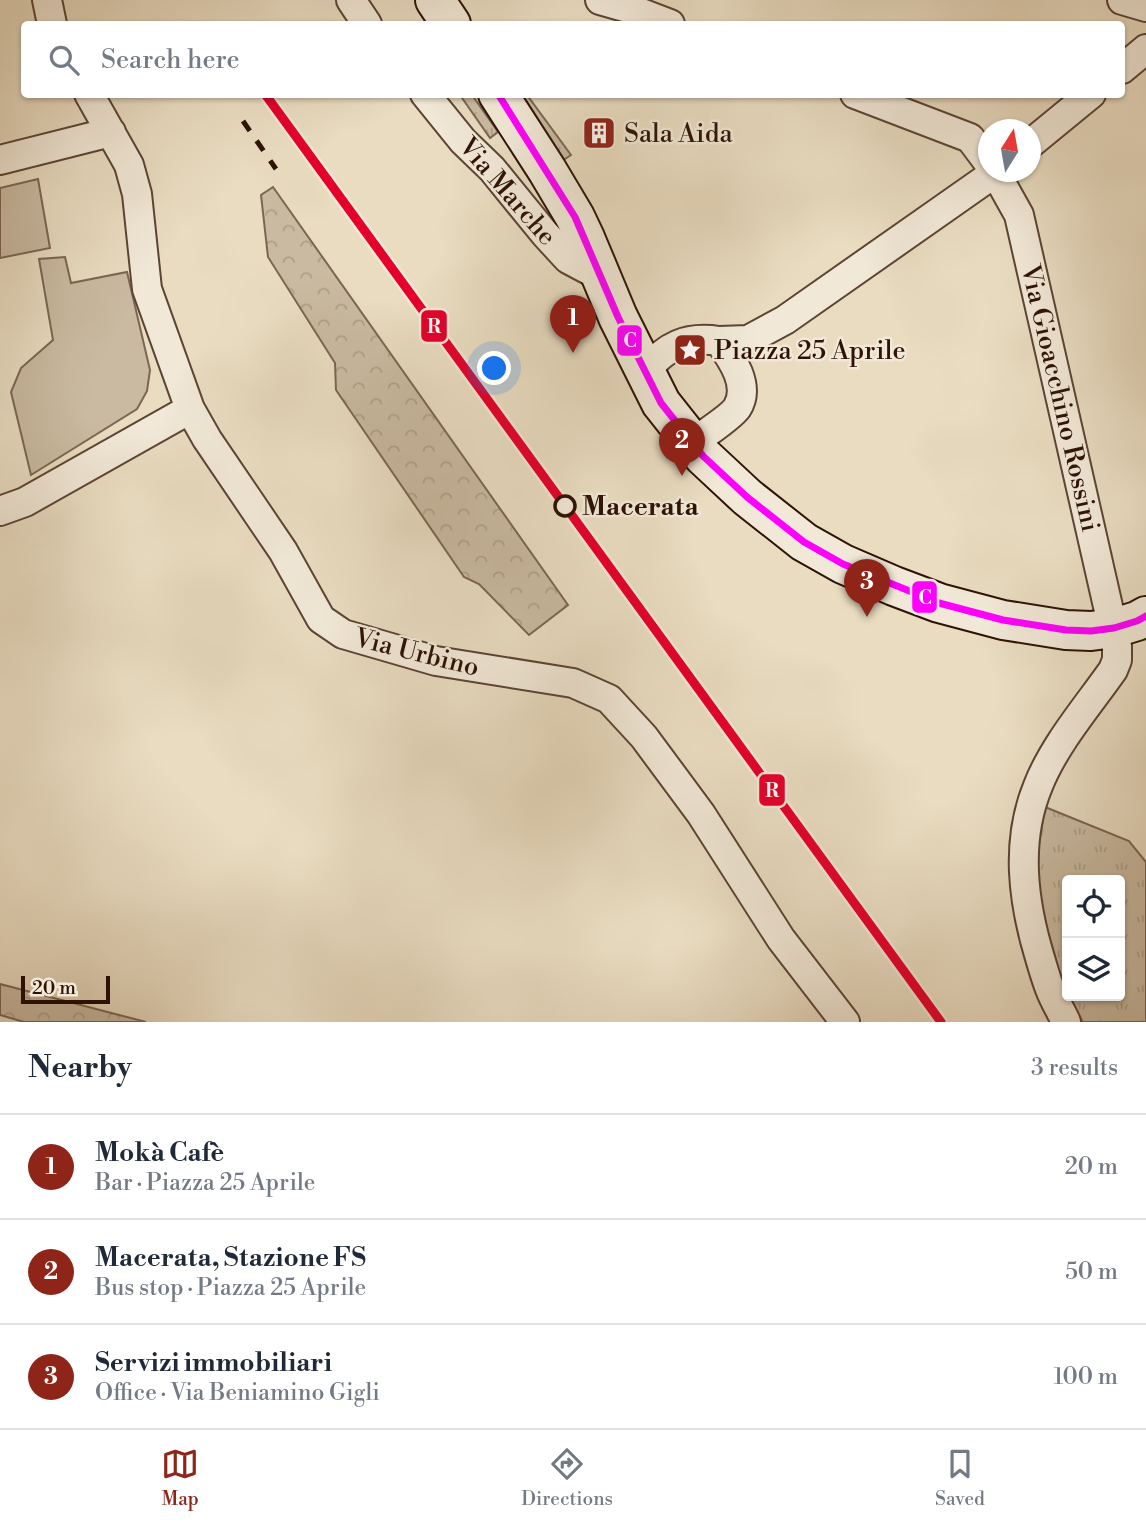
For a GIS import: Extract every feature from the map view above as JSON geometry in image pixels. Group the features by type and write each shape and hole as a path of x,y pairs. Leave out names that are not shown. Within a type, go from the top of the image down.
{"main road":[{"path":"435,0 449,21"},
{"path":"501,98 575,217 618,317 661,403 692,443 747,497 804,542 843,564 939,603 1003,620 1066,630 1091,631 1130,622"}],"street":[{"path":"47,0 51,21"},
{"path":"351,0 365,21"},
{"path":"600,0 662,21"},
{"path":"1122,0 1146,7"},
{"path":"1125,66 1146,49"},
{"path":"0,160 111,132 91,98"},
{"name":"Via Marche","path":"428,98 568,259 600,276"},
{"path":"865,98 970,138 978,148"},
{"path":"1041,136 1086,98"},
{"name":"Via Urbino","path":"111,132 129,165 136,194 148,289 190,409 206,439 282,551 321,619 343,634 436,661 573,683 609,699 644,737 701,814 781,939 845,1022"},
{"path":"646,370 658,356 676,345 690,340 747,340 785,320 982,182"},
{"name":"Via Gioacchino Rossini","path":"1001,182 1019,215 1130,622 1113,670 1054,754 1038,785 1027,816 1023,854 1025,893 1033,936 1049,988 1066,1022"},
{"path":"692,443 736,409 743,390 733,361 719,341"},
{"path":"0,511 25,502 190,409"}],"green space":[{"path":"462,98 474,98 498,132 490,138"},
{"path":"516,98 529,98 571,155 562,161"},
{"path":"38,179 50,248 0,258 0,188"},
{"path":"273,187 568,605 529,635 479,584 464,577 336,390 335,363 268,257 261,195"},
{"path":"65,257 71,283 127,272 150,370 147,391 137,409 31,475 11,392 21,368 53,340 39,259"},
{"path":"1045,807 1129,841 1146,862 1146,1022 1083,1022 1069,1001 1125,1001 1125,875 1062,875 1062,985 1045,946 1035,869"},
{"path":"0,984 146,1022 24,1022 0,1015"}],"railway":[{"path":"243,121 276,169"}],"transit line":[{"name":"R","path":"268,98 941,1022"},
{"name":"C","path":"501,98 575,217 618,317 661,403 703,456 747,497 804,542 843,564 939,603 1003,620 1066,630 1114,628 1146,616"}],"place":[{"name":"Sala Aida","path":"599,133"},
{"name":"Piazza 25 Aprile","path":"690,350"},
{"name":"Mokà Cafè","path":"573,353"},
{"name":"Macerata, Stazione FS","path":"682,476"},
{"name":"Macerata","path":"565,506"},
{"name":"Servizi immobiliari","path":"867,617"}]}
